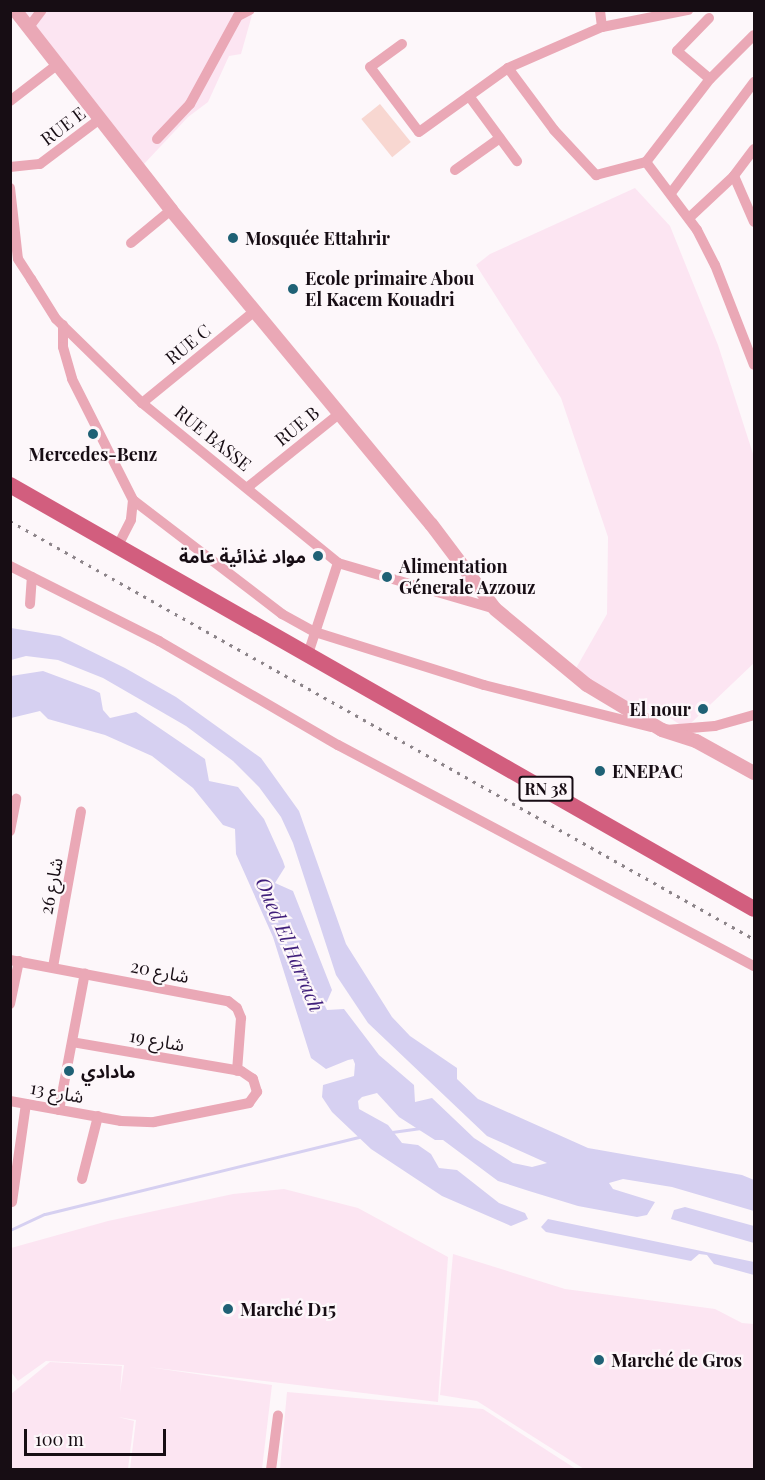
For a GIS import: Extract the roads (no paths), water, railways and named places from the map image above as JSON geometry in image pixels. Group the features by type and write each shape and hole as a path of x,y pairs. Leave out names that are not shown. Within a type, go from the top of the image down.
{"main road":[{"name":"RN 38","path":"10,485 754,909"}],"street":[{"path":"15,10 171,210 340,413 495,609 587,685 662,730 715,726 754,715"},
{"path":"29,27 42,10"},
{"path":"157,139 190,104 238,16 250,10"},
{"path":"600,10 602,27"},
{"path":"402,44 370,67 419,132 508,68 602,27 688,10"},
{"path":"709,18 677,51 710,79"},
{"path":"508,68 554,130 596,175 646,162 710,79 754,35"},
{"path":"10,101 58,64"},
{"path":"671,193 754,81"},
{"path":"469,96 517,161"},
{"name":"RUE E","path":"10,167 40,164 101,118"},
{"path":"455,170 500,138"},
{"path":"689,218 734,176 754,149"},
{"path":"646,162 689,218 715,265 754,364"},
{"path":"734,176 754,222"},
{"name":"RUE BASSE","path":"10,188 14,258 63,325 142,403 338,562 495,609"},
{"path":"130,243 171,210"},
{"name":"RUE C","path":"142,403 255,311"},
{"path":"63,325 68,369 133,500 282,614 315,632 484,685 662,730 696,741 754,773"},
{"name":"RUE B","path":"248,487 340,413"},
{"path":"118,546 131,520 133,500"},
{"path":"308,654 338,562"},
{"path":"10,566 159,641 338,745 754,966"},
{"path":"30,604 32,577"},
{"path":"10,831 16,799"},
{"name":"شارع 26","path":"52,967 81,812"},
{"path":"10,1004 15,961"},
{"name":"شارع 20","path":"15,961 233,1004 241,1018 237,1071"},
{"path":"59,1110 85,973"},
{"name":"شارع 19","path":"72,1042 237,1071"},
{"name":"شارع 13","path":"10,1101 98,1116 154,1122 249,1103 256,1096 257,1087 250,1076 237,1071"},
{"path":"12,1202 26,1104"},
{"path":"82,1179 98,1116"},
{"path":"271,1470 278,1415"}],"water":[{"name":"Oued El Harrach","path":"11,628 60,636 125,668 176,697 261,758 299,811 346,944 392,1017 410,1036 457,1068 457,1079 478,1099 588,1148 742,1175 754,1180 754,1211 672,1187 623,1179 609,1183 613,1189 655,1202 647,1215 637,1217 578,1206 529,1191 498,1181 443,1140 435,1140 399,1117 377,1093 362,1097 358,1101 359,1109 388,1125 402,1143 418,1145 431,1154 439,1168 457,1170 499,1203 525,1213 528,1219 511,1226 442,1196 371,1149 332,1112 322,1097 323,1085 354,1076 355,1064 353,1059 326,1069 311,1058 273,937 236,854 235,829 223,825 193,788 152,756 105,735 48,719 40,711 11,718 11,676 43,671 94,690 100,693 103,710 110,718 136,712 205,759 209,781 238,787 264,819 283,861 285,867 275,883 293,891 332,990 325,1006 327,1010 344,1009 379,1055 414,1085 415,1102 432,1098 474,1138 513,1163 532,1167 547,1163 487,1136 368,1023 336,975 293,843 281,817 259,787 233,761 186,726 103,678 58,660 26,656 11,660"},
{"path":"685,1207 754,1226 754,1243 671,1219 674,1210"},
{"path":"548,1219 754,1262 754,1275 714,1264 707,1255 699,1254 691,1261 546,1232 541,1227"}],"waterway":[{"path":"392,1132 421,1128"},
{"path":"10,1230 45,1214 359,1137"}],"railway":[{"path":"10,521 754,939"}],"place":[{"name":"Mosquée Ettahrir","path":"233,238"},
{"name":"Ecole primaire Abou El Kacem Kouadri","path":"293,289"},
{"name":"Mercedes-Benz","path":"93,434"},
{"name":"مواد غذائية عامة","path":"318,556"},
{"name":"Alimentation Génerale Azzouz","path":"387,577"},
{"name":"El nour","path":"703,709"},
{"name":"ENEPAC","path":"600,771"},
{"name":"مادادي","path":"69,1071"},
{"name":"Marché D15","path":"228,1309"},
{"name":"Marché de Gros","path":"599,1360"}]}
